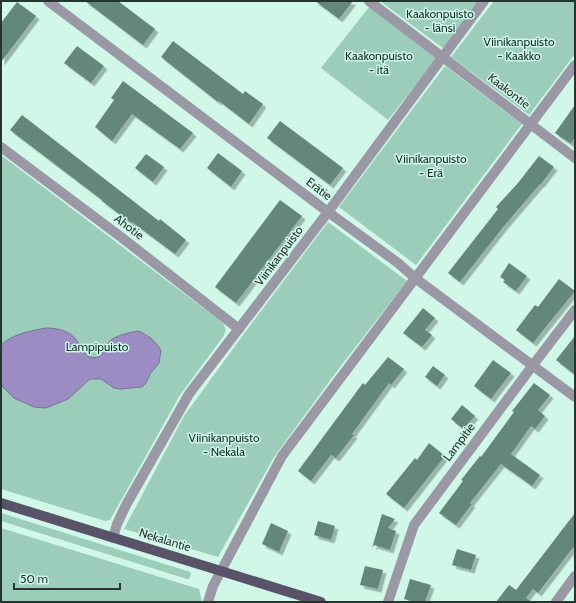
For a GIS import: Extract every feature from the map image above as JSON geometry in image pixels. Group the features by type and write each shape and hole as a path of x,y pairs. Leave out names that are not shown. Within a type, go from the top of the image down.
{"main road":[{"name":"Nekalantie","path":"1,503 321,602"}],"street":[{"name":"Erätie","path":"48,1 575,397"},
{"name":"Kaakontie","path":"369,1 575,158"},
{"name":"Viinikanpuisto","path":"113,538 117,524 126,505 189,394 328,212 484,1"},
{"path":"208,602 213,586 282,456 575,65"},
{"name":"Ahotie","path":"1,147 127,241 239,329"},
{"name":"Lampitie","path":"388,602 414,525 532,365 575,310"},
{"path":"556,602 575,576"}],"green space":[{"name":"Kaakonpuisto - länsi","path":"380,1 480,1 444,49"},
{"name":"Viinikanpuisto - Kaakko","path":"494,1 575,1 575,54 529,115 451,57"},
{"name":"Kaakonpuisto - itä","path":"370,6 437,58 388,120 321,68"},
{"name":"Viinikanpuisto - Erä","path":"445,66 522,124 416,265 339,207"},
{"name":"Lampipuisto","path":"1,155 223,323 226,330 223,337 180,395 110,520 105,521 1,489"},
{"name":"Viinikanpuisto - Nekala","path":"328,222 407,281 340,367 274,457 218,557 124,529 184,416"},
{"path":"1,513 190,572 191,574 189,579 187,579 1,521"},
{"path":"1,528 199,589 202,602 1,602"}],"shaded area":[{"path":"46,328 60,330 72,335 87,356 93,358 100,356 108,343 114,338 139,331 151,338 159,347 161,351 159,363 142,387 120,389 114,388 101,379 90,379 68,399 46,408 34,407 14,398 1,385 1,345 5,341 16,336"}],"building":[{"path":"85,1 118,1 155,29 143,45"},
{"path":"315,1 353,1 339,19"},
{"path":"17,2 36,16 1,62 1,23"},
{"path":"173,41 243,94 245,91 263,104 249,124 219,101 218,102 161,57"},
{"path":"77,46 104,66 91,83 64,63"},
{"path":"123,81 193,133 180,149 132,114 112,141 95,127 114,100 111,98"},
{"path":"575,105 575,137 571,144 555,133"},
{"path":"22,115 159,221 160,219 186,240 175,254 132,222 131,223 10,130"},
{"path":"280,121 343,168 330,185 267,138"},
{"path":"218,153 242,171 231,187 207,168"},
{"path":"146,154 164,167 153,182 135,168"},
{"path":"539,156 554,167 504,226 460,282 448,273 498,209 496,207 518,183"},
{"path":"280,200 302,216 236,303 215,287"},
{"path":"509,263 527,276 516,291 503,282 505,280 500,277"},
{"path":"559,279 575,291 533,343 516,330 535,305 538,307"},
{"path":"423,308 435,318 425,330 432,335 422,347 403,333"},
{"path":"575,336 575,375 556,360"},
{"path":"388,357 404,369 391,385 389,383 352,434 354,435 336,458 331,455 311,481 298,471 363,383 365,385"},
{"path":"493,360 511,373 491,399 474,386"},
{"path":"433,366 445,375 437,386 425,377"},
{"path":"534,383 550,395 538,410 545,416 535,429 531,426 511,454 540,475 532,486 501,464 470,503 472,504 456,525 439,513 463,481 461,480 480,456 481,457 514,412 512,411"},
{"path":"462,405 475,416 463,429 451,419"},
{"path":"429,443 445,456 404,508 386,494 415,458 417,460"},
{"path":"575,513 575,545 538,593 533,589 526,598 532,602 496,602 509,585 516,590"},
{"path":"382,514 395,519 388,528 396,531 390,550 374,545 372,548"},
{"path":"318,521 335,526 331,540 314,535"},
{"path":"271,523 288,531 279,552 262,544"},
{"path":"457,549 476,555 471,570 452,565"},
{"path":"365,566 383,570 378,589 360,585"},
{"path":"410,579 431,585 425,602 414,602 404,599"}]}
